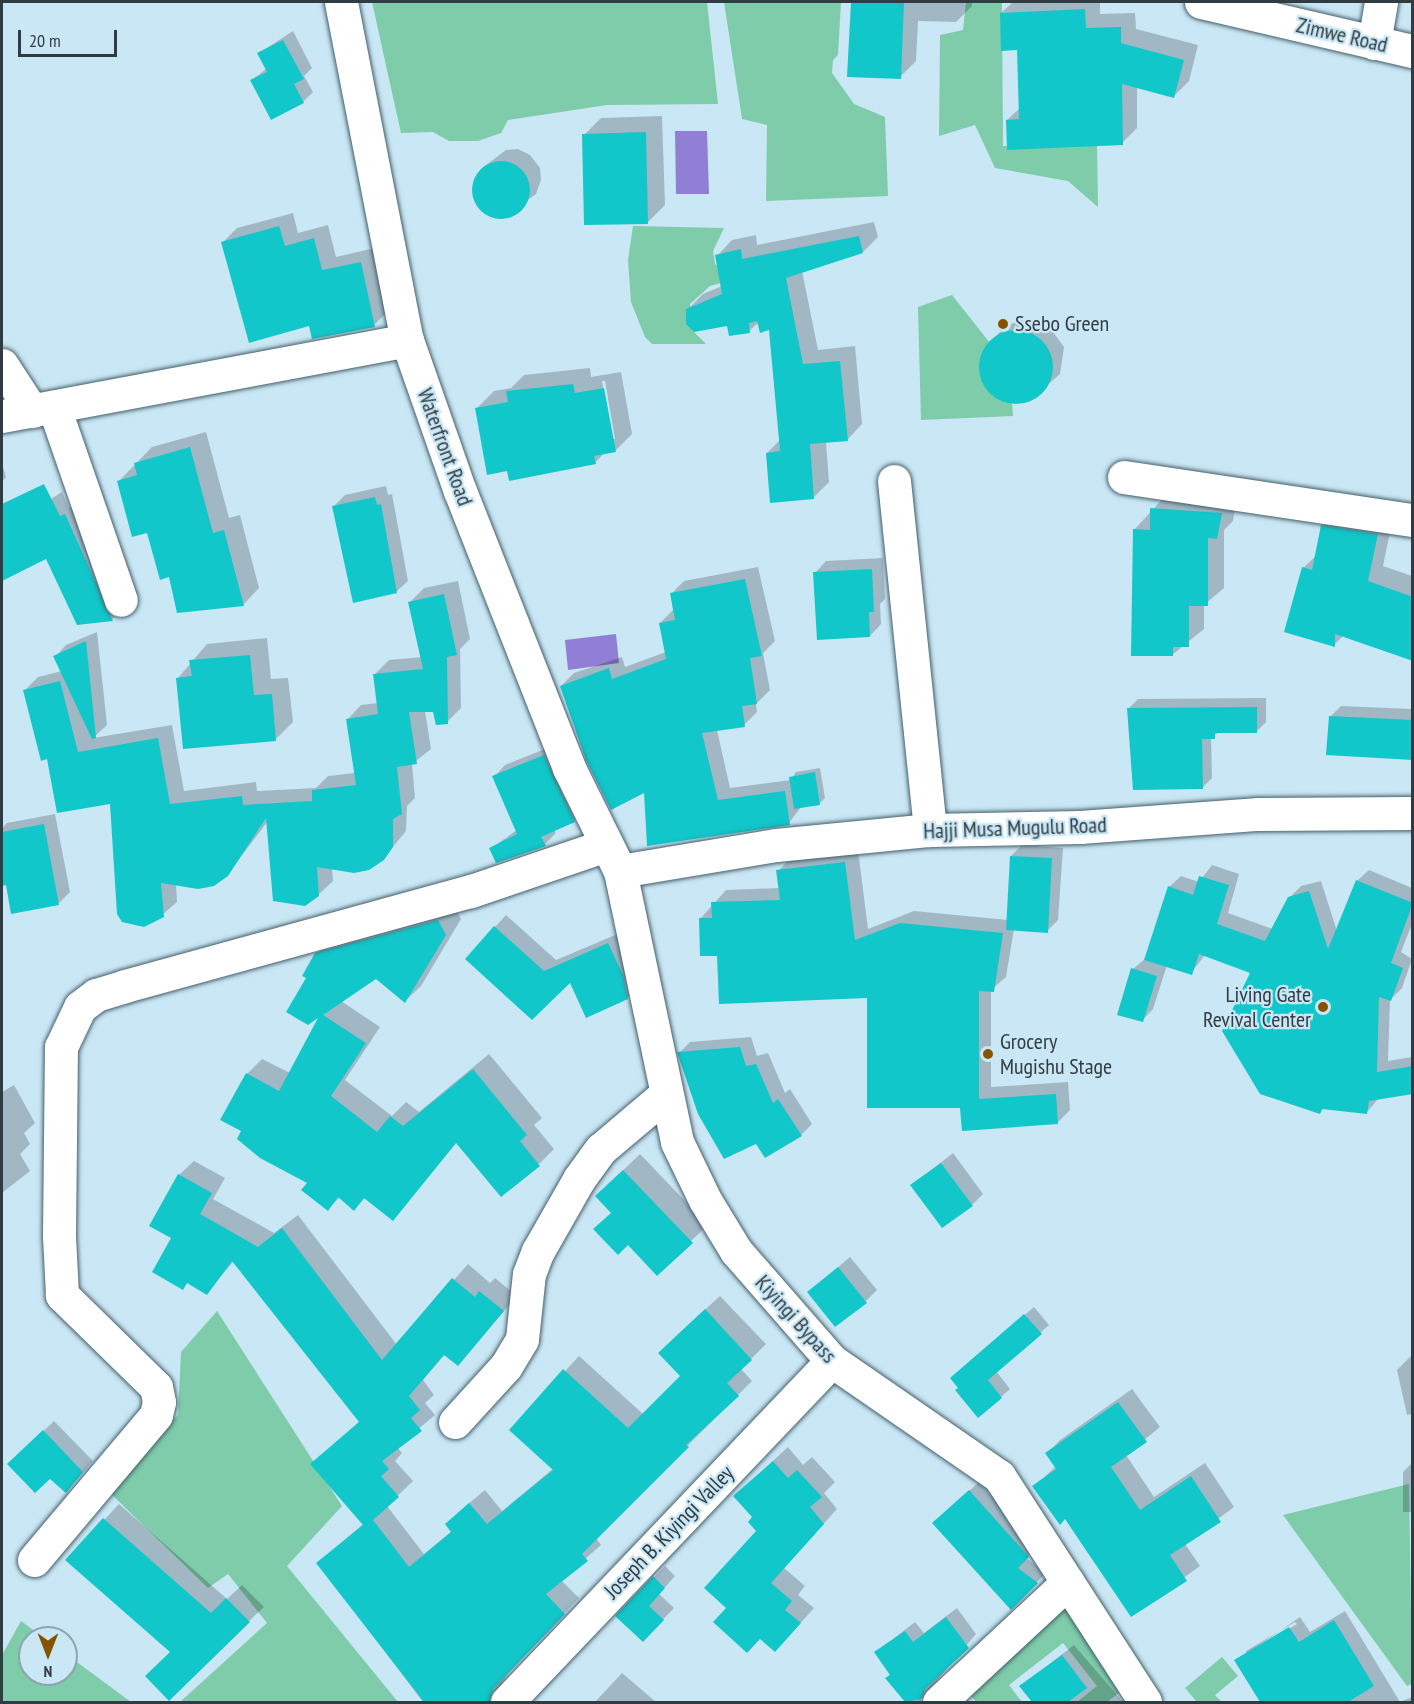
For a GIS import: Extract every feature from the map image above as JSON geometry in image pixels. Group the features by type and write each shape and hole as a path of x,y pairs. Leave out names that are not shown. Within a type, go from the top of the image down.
{"street":[{"name":"Waterfront Road","path":"341,2 407,340 516,635 569,768 613,858"},
{"name":"Zimwe Road","path":"1201,2 1413,51"},
{"path":"1374,43 1381,2"},
{"path":"29,412 407,340"},
{"path":"2,365 29,412 121,600"},
{"path":"1124,477 1413,520"},
{"path":"894,481 930,830"},
{"name":"Hajji Musa Mugulu Road","path":"34,1560 156,1415 159,1402 156,1387 62,1295 58,1236 61,1047 80,1007 96,995 471,891 613,858 930,830 1080,827 1259,814 1413,813"},
{"name":"Kiyingi Bypass","path":"613,858 638,939 666,1095 677,1142 705,1200 736,1251 832,1361 999,1476 1145,1702"},
{"path":"455,1422 506,1366 522,1340 529,1275 538,1251 579,1179 607,1142 666,1095"},
{"name":"Joseph B. Kiyingi Valley","path":"507,1702 832,1361"},
{"path":"939,1702 1068,1582"}],"green space":[{"path":"372,2 707,2 718,104 607,105 508,120 501,133 478,141 449,141 433,132 401,133"},
{"path":"724,2 841,2 838,55 833,60 832,73 854,104 885,117 888,196 766,201 767,125 742,119"},
{"path":"966,2 1002,2 1003,146 1097,144 1098,207 1068,181 995,168 975,125 939,136 940,35 963,30"},
{"path":"633,226 724,228 713,251 715,264 725,272 721,283 710,286 690,304 692,330 706,344 652,344 645,337 631,302 628,260"},
{"path":"952,295 990,343 984,356 986,383 993,393 1012,403 1013,416 921,420 918,307"},
{"path":"217,1311 342,1506 287,1566 398,1702 180,1702 267,1623 228,1574 208,1588 106,1489 178,1415 181,1352"},
{"path":"1409,1484 1412,1684 1407,1686 1283,1515"},
{"path":"1082,1595 1144,1674 1107,1702 1077,1702 1097,1686 1063,1643 1009,1685 1022,1702 976,1702 964,1687"},
{"path":"21,1621 28,1626 18,1626"},
{"path":"18,1626 18,1686 78,1686 78,1663 131,1702 2,1702 2,1655"},
{"path":"1222,1657 1238,1676 1215,1695 1222,1702 1197,1702 1185,1688"}],"shaded area":[{"path":"675,131 707,131 709,194 676,194"},
{"path":"616,634 619,663 568,670 565,640"}],"building":[{"path":"851,2 904,2 901,79 847,77"},
{"path":"1085,9 1086,28 1121,27 1121,43 1184,60 1174,98 1122,84 1123,145 1007,150 1006,120 1019,119 1017,50 1001,51 1000,13"},
{"path":"283,40 304,79 294,84 304,103 271,120 250,80 267,72 257,53"},
{"path":"646,132 648,224 584,225 582,134"},
{"path":"495,161 507,161 522,169 530,184 530,196 522,211 507,219 495,219 480,211 472,196 472,184 480,169"},
{"path":"279,226 285,246 314,238 322,270 361,262 375,327 312,339 309,326 249,343 221,242"},
{"path":"859,236 863,253 786,278 803,364 840,361 848,441 810,444 814,499 770,503 766,453 780,451 769,330 760,333 757,321 749,323 750,333 729,336 727,326 694,332 686,324 686,309 722,294 715,255 741,249 742,259"},
{"path":"1009,330 1023,330 1037,336 1047,346 1053,360 1051,381 1037,398 1023,404 1009,404 995,398 985,388 979,374 979,360 985,346 995,336"},
{"path":"573,384 575,393 604,388 616,452 594,456 596,464 509,481 507,471 487,475 475,408 508,402 506,391"},
{"path":"190,447 213,533 224,530 244,606 177,613 169,577 160,580 147,533 132,537 117,481 137,475 134,463"},
{"path":"44,484 60,516 65,514 113,621 77,625 46,559 2,581 2,504"},
{"path":"375,497 377,505 381,504 397,593 353,603 332,506"},
{"path":"1150,508 1222,513 1217,539 1208,538 1208,606 1189,606 1189,647 1173,647 1173,656 1131,656 1133,529 1150,530"},
{"path":"1321,525 1378,534 1368,581 1413,597 1413,661 1335,634 1335,647 1284,632 1302,567 1312,570"},
{"path":"872,569 874,612 869,612 870,637 817,640 813,572"},
{"path":"745,579 762,656 750,658 757,704 742,706 745,727 702,733 718,800 785,791 790,825 647,846 644,793 611,810 586,760 560,686 609,668 612,679 666,659 659,623 675,620 670,593"},
{"path":"444,594 457,655 447,657 448,724 436,725 433,712 409,712 417,764 397,767 402,814 393,819 393,847 384,860 369,870 354,873 317,867 319,896 305,906 273,901 266,818 228,876 214,886 198,889 161,883 164,917 144,927 122,922 117,914 110,804 57,813 47,759 41,761 23,690 60,681 78,752 158,738 170,804 242,796 243,805 312,801 312,790 356,785 346,719 378,714 373,674 423,669 408,602"},
{"path":"86,641 96,738 92,739 53,656"},
{"path":"250,655 254,695 272,694 276,741 183,749 176,678 192,676 189,660"},
{"path":"1257,707 1257,733 1215,733 1215,739 1202,739 1203,789 1133,790 1127,708"},
{"path":"1329,716 1413,720 1413,760 1326,755"},
{"path":"544,755 575,822 541,837 546,846 496,863 489,848 517,834 492,776"},
{"path":"815,772 820,805 794,809 789,777"},
{"path":"44,824 59,905 11,914 6,885 2,886 2,832"},
{"path":"1010,856 1052,858 1048,933 1006,930"},
{"path":"845,862 855,940 900,923 1003,933 994,992 979,991 979,1099 1056,1094 1058,1124 962,1131 960,1108 867,1108 867,998 719,1004 717,956 700,956 699,918 712,918 711,902 780,900 776,870"},
{"path":"1199,876 1229,885 1217,924 1265,941 1288,897 1309,891 1328,949 1356,880 1413,903 1391,963 1403,968 1391,1001 1379,997 1377,1072 1413,1066 1413,1094 1369,1101 1367,1114 1322,1109 1320,1114 1260,1094 1222,1031 1250,973 1199,954 1192,975 1144,960 1168,886 1193,895"},
{"path":"438,920 446,935 405,1003 376,979 323,1015 366,1043 331,1096 377,1132 390,1116 403,1126 473,1069 527,1135 520,1141 540,1166 501,1197 456,1143 393,1221 364,1198 354,1211 338,1197 328,1211 301,1190 307,1183 260,1158 237,1139 241,1131 220,1120 246,1073 279,1091 318,1018 308,1025 286,1012 306,978 302,976 315,953"},
{"path":"494,926 544,971 608,943 623,975 628,999 586,1018 570,983 532,1020 465,959"},
{"path":"1131,968 1157,976 1143,1022 1117,1015"},
{"path":"740,1047 746,1066 756,1064 773,1103 778,1099 802,1136 765,1158 756,1144 724,1159 698,1114 677,1052"},
{"path":"941,1163 973,1206 942,1228 910,1185"},
{"path":"623,1170 693,1243 657,1276 628,1245 618,1255 593,1229 611,1213 595,1196"},
{"path":"178,1174 212,1193 200,1214 258,1247 282,1228 382,1360 452,1278 475,1297 479,1291 504,1311 458,1366 444,1355 409,1396 420,1410 411,1418 422,1431 382,1461 389,1469 381,1476 399,1497 373,1520 409,1567 451,1532 445,1524 469,1503 487,1524 553,1470 509,1430 563,1369 628,1428 680,1376 658,1353 705,1309 752,1360 727,1383 739,1396 686,1445 689,1447 582,1554 588,1561 546,1594 565,1614 493,1689 489,1702 424,1702 316,1563 363,1525 310,1464 359,1422 232,1261 207,1295 187,1283 183,1290 152,1272 171,1238 149,1226"},
{"path":"838,1267 867,1303 835,1327 807,1292"},
{"path":"1024,1314 1042,1334 988,1380 1002,1398 978,1418 955,1390 958,1388 950,1378"},
{"path":"1118,1402 1147,1442 1111,1467 1140,1510 1191,1476 1221,1522 1170,1555 1187,1581 1131,1617 1065,1519 1060,1525 1032,1486 1056,1469 1045,1453"},
{"path":"43,1430 83,1472 66,1493 50,1479 35,1493 7,1464"},
{"path":"773,1461 788,1478 797,1470 822,1497 810,1507 824,1524 771,1583 792,1601 785,1610 801,1623 775,1652 760,1639 747,1653 713,1622 726,1608 704,1588 756,1531 748,1522 752,1517 733,1496"},
{"path":"969,1490 1029,1557 1018,1568 1038,1583 1011,1610 932,1523"},
{"path":"103,1518 211,1613 226,1598 250,1622 169,1701 145,1676 170,1652 65,1560"},
{"path":"653,1576 665,1588 649,1606 664,1620 643,1642 615,1616"},
{"path":"946,1617 969,1648 926,1688 921,1699 905,1702 885,1678 890,1675 874,1652 905,1631 913,1642"},
{"path":"1334,1620 1374,1686 1348,1702 1260,1702 1234,1660 1289,1627 1299,1642"},
{"path":"1062,1655 1087,1688 1068,1702 1032,1702 1019,1686"}],"place":[{"name":"Ssebo Green","path":"1003,324"},
{"name":"Living Gate Revival Center","path":"1323,1007"},
{"name":"Grocery Mugishu Stage","path":"988,1054"}]}
